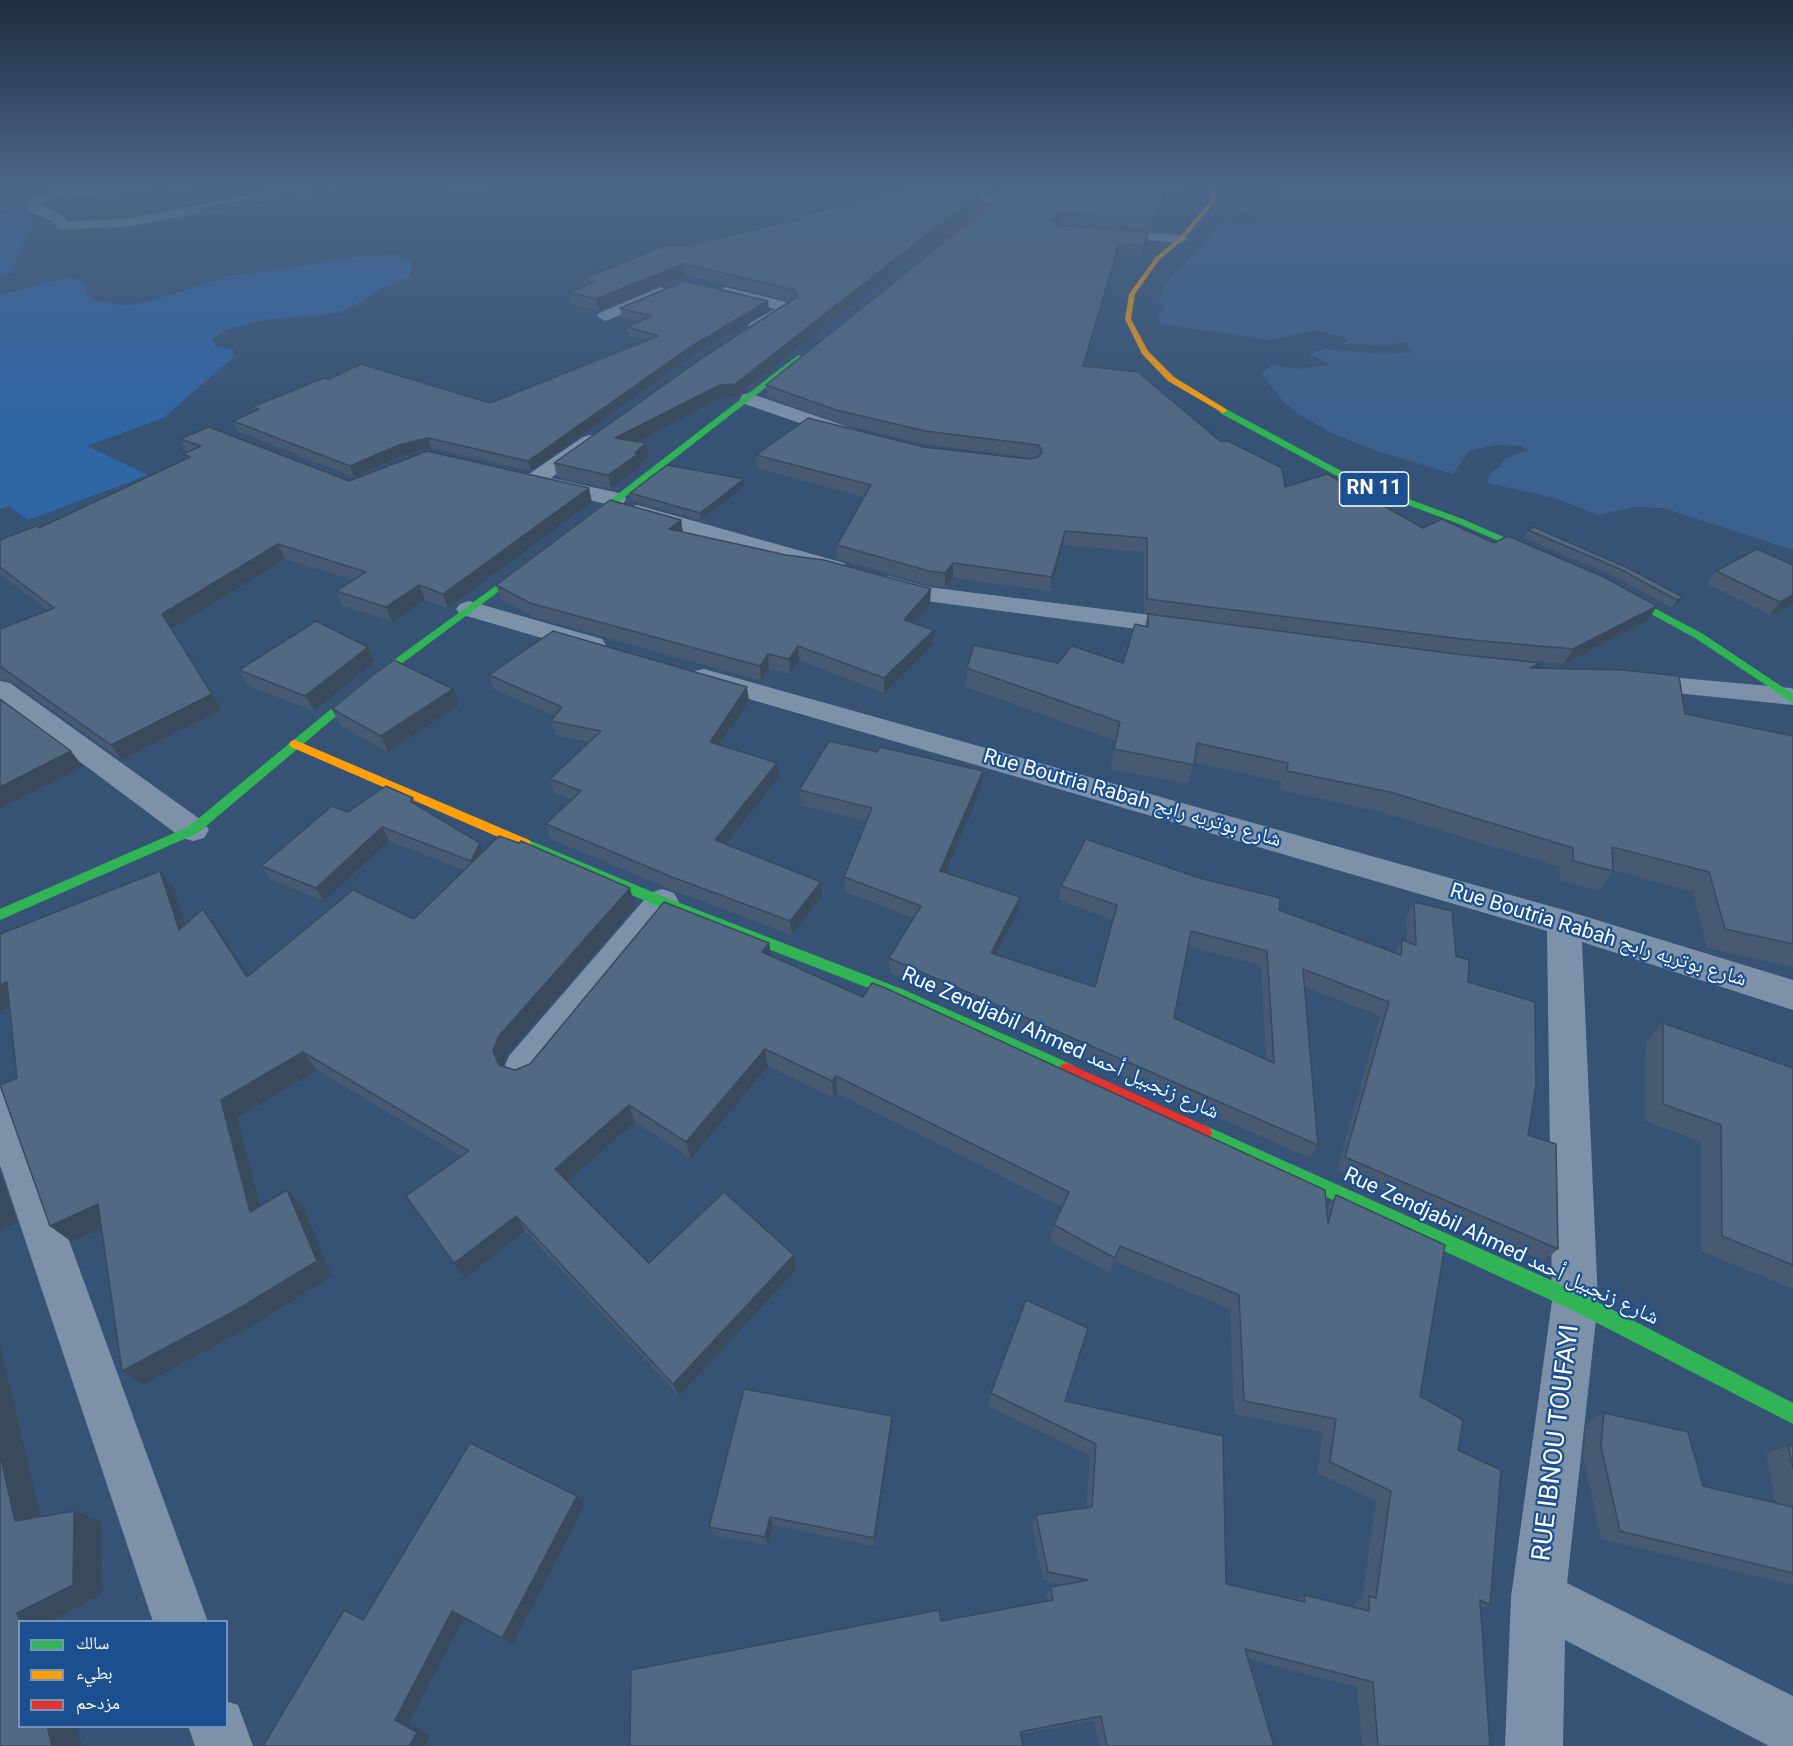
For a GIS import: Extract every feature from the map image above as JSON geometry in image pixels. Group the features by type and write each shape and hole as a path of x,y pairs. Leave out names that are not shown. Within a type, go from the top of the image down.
{"main road":[{"name":"RN 11","path":"1150,268 1131,294 1128,319 1145,352 1171,379 1228,414 1355,482 1462,522 1554,562"},
{"path":"564,539 749,399 814,346"},
{"path":"0,915 193,830 369,683 545,553"},
{"path":"1606,584 1699,636 1792,698"},
{"name":"Rue Zendjabil Ahmed شارع زنجبيل أحمد","path":"295,744 662,902 897,993 1575,1301 1793,1414"}],"street":[{"path":"605,316 675,286"},
{"path":"708,288 789,307 741,337"},
{"path":"749,399 829,429 861,436"},
{"path":"534,481 600,434"},
{"path":"513,476 613,502 926,594 1218,632"},
{"path":"469,609 619,652"},
{"name":"Rue Boutria Rabah شارع بوتريه رابح","path":"676,669 1564,923 1793,995"},
{"path":"1617,680 1792,698"},
{"path":"0,689 193,830"},
{"path":"523,1068 662,902"},
{"name":"RUE IBNOU TOUFAYI","path":"1534,1746 1538,1597 1575,1301 1564,923"},
{"path":"0,1107 180,1620"},
{"path":"1538,1597 1793,1727"},
{"path":"218,1728 224,1746"}],"shaded area":[{"path":"0,268 13,268 11,273 0,274"},
{"path":"289,268 412,270 409,278 382,288 338,313 263,320 225,330 212,340 216,346 233,350 234,357 163,418 87,446 148,475 28,520 9,506 0,509 0,295 65,278 80,280 86,285 86,291 92,300 123,305 139,304 233,275"},
{"path":"1180,268 1793,268 1793,550 1663,508 1636,507 1598,515 1555,498 1487,483 1490,473 1500,467 1504,459 1528,450 1520,446 1495,445 1469,451 1453,474 1377,451 1335,435 1297,413 1284,402 1261,373 1272,365 1299,369 1331,364 1309,354 1324,349 1385,354 1410,352 1414,349 1408,348 1407,342 1388,345 1343,344 1348,341 1343,337 1316,330 1273,340 1161,324 1158,313 1165,313 1164,305 1158,304 1165,285"}],"building":[{"path":"609,268 672,268 596,299 569,292 594,282 583,279"},
{"path":"702,268 883,268 735,384 720,385 615,438 646,443 635,453 638,454 608,475 554,463 705,356 798,296 795,290"},
{"path":"911,268 1112,268 1083,366 1138,372 1220,441 1228,441 1282,468 1285,487 1327,474 1423,528 1442,519 1494,543 1508,536 1604,577 1657,606 1573,649 1462,639 1147,599 1147,538 1065,531 1052,577 953,563 945,573 929,571 837,545 871,485 756,455 808,418 924,447 1030,459 1038,457 1042,452 1039,445 925,431 836,410 766,385"},
{"path":"685,281 768,301 690,347 528,461 428,438 399,445 350,466 233,421 259,409 252,407 324,378 329,379 361,364 490,403 658,336 627,327 652,316 620,308"},
{"path":"209,427 349,481 427,451 589,488 443,594 419,585 386,607 336,591 366,572 278,544 162,614 212,694 111,745 0,666 0,629 54,608 0,567 0,540 36,526 39,528 190,457 183,454 201,446 180,439"},
{"path":"667,465 744,479 700,513 630,493"},
{"path":"610,500 681,520 669,529 786,555 824,560 931,589 904,620 934,630 884,678 798,646 789,659 768,654 760,666 530,603 496,585"},
{"path":"1534,527 1630,569 1683,597 1677,600 1620,569 1528,530"},
{"path":"1757,549 1793,565 1793,595 1780,602 1716,571"},
{"path":"1148,614 1541,663 1530,668 1623,670 1679,676 1685,714 1793,736 1793,944 1725,929 1709,872 1612,847 1613,871 1573,861 1573,848 1390,792 1287,771 1288,763 1197,743 1194,765 1114,749 1120,722 967,668 974,645 1058,663 1072,646 1123,663 1135,624 1148,627"},
{"path":"316,621 368,647 305,696 239,670"},
{"path":"553,631 747,687 710,742 777,763 715,840 821,882 790,921 672,877 546,824 581,791 550,779 601,731 551,721 562,707 489,675"},
{"path":"394,660 453,689 381,736 332,709 373,675"},
{"path":"0,699 71,751 0,787"},
{"path":"829,741 877,752 880,747 983,771 940,871 1020,897 991,953 1095,987 1117,905 1061,886 1086,839 1199,878 1280,898 1279,910 1401,955 1402,940 1416,945 1414,902 1452,911 1456,956 1469,960 1468,982 1535,1002 1536,1085 1528,1135 1556,1144 1558,1249 1345,1157 1389,1002 1303,969 1318,1145 889,958 921,906 844,877 872,808 799,790","holes":["1191,931 1267,951 1274,1063 1174,1018"]},
{"path":"386,786 413,798 410,801 480,843 471,861 382,827 316,888 261,866 332,806 348,812"},
{"path":"499,836 519,843 521,841 630,888 498,1037 493,1051 499,1065 515,1070 530,1064 664,902 769,943 762,952 863,997 872,983 883,987 1325,1190 1328,1223 1336,1195 1445,1245 1420,1396 1463,1420 1458,1450 1501,1470 1490,1605 1480,1600 1490,1746 1378,1746 1373,1682 1245,1649 1274,1746 1107,1746 1101,1716 1020,1732 1023,1746 630,1746 631,1670 939,1610 941,1621 1053,1600 1051,1587 1088,1580 1048,1572 1036,1515 1092,1507 1096,1444 991,1393 1026,1300 1088,1328 1065,1401 1223,1436 1226,1584 1305,1602 1304,1595 1369,1611 1369,1596 1376,1598 1391,1491 1330,1462 1336,1419 1244,1401 1239,1295 1120,1246 1115,1258 1054,1225 1069,1192 836,1076 832,1081 765,1049 686,1142 629,1105 555,1169 649,1263 724,1192 794,1255 673,1384 516,1216 454,1263 406,1196 469,1151 303,1052 221,1100 250,1212 287,1190 317,1261 238,1309 122,1371 98,1204 50,1226 0,1085 17,1078 7,982 0,985 0,934 160,871 179,930 203,909 247,977 353,890 414,919"},
{"path":"1663,1023 1793,1068 1793,1265 1722,1236 1721,1125 1663,1104"},
{"path":"744,1389 892,1416 874,1538 770,1517 765,1537 709,1527"},
{"path":"1604,1413 1688,1432 1703,1486 1793,1507 1793,1573 1620,1531 1601,1447"},
{"path":"470,1443 577,1496 502,1638 452,1611 395,1720 417,1732 409,1746 263,1746 344,1610 363,1620"},
{"path":"1788,1445 1793,1446 1793,1468"},
{"path":"0,1454 15,1521 74,1511 73,1585 17,1613 19,1620 18,1728 48,1728 52,1746 0,1746"}],"traffic: fast":[{"path":"578,529 801,357"},
{"path":"1223,411 1355,482 1462,522 1544,557"},
{"path":"0,915 193,830 369,683 534,561"},
{"path":"1615,590 1699,636 1793,699"},
{"path":"524,843 662,902 897,993 1067,1070"},
{"path":"1204,1133 1575,1301 1793,1414"}],"traffic: slow":[{"path":"1150,268 1132,294 1128,319 1145,352 1171,379 1223,411"},
{"path":"295,744 524,843"}],"traffic: jam":[{"path":"1067,1070 1204,1133"}]}
